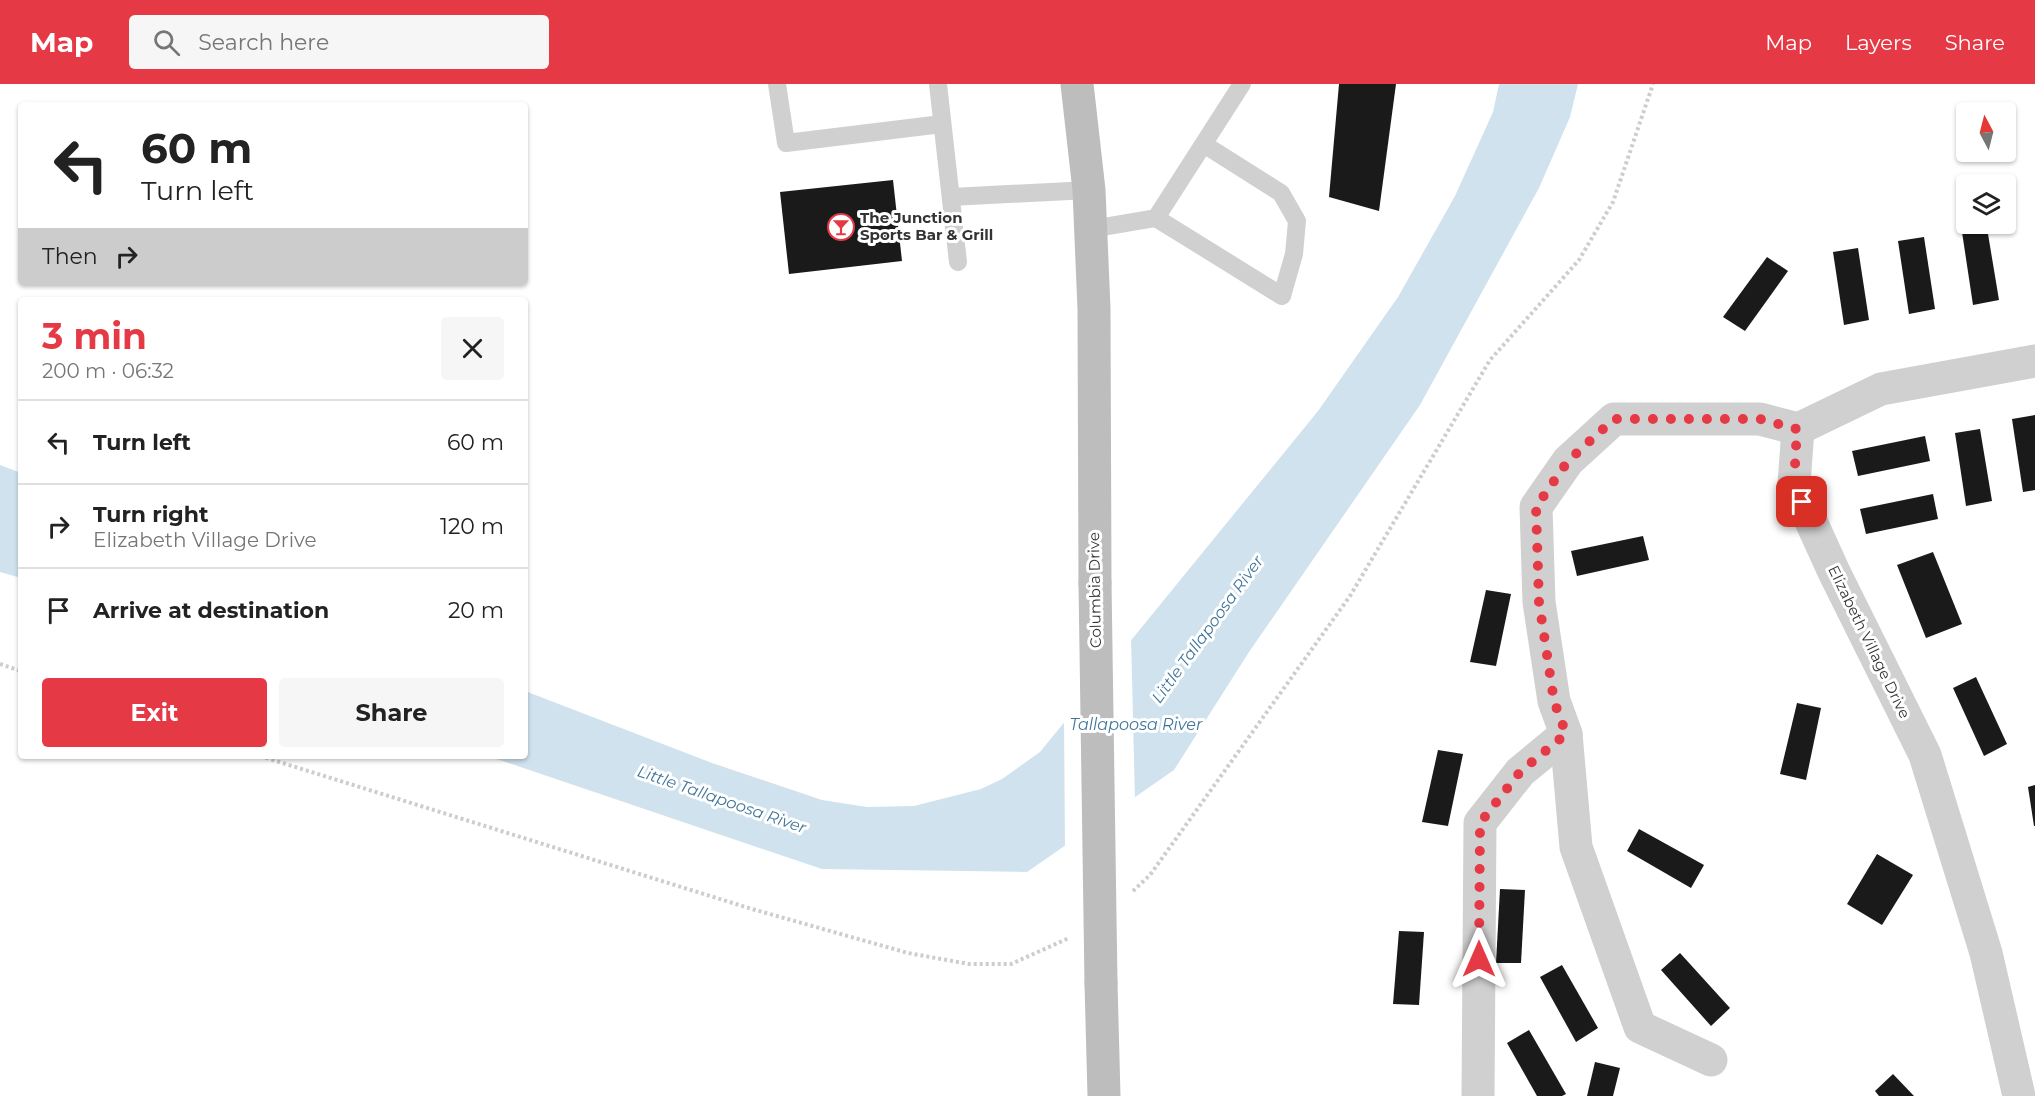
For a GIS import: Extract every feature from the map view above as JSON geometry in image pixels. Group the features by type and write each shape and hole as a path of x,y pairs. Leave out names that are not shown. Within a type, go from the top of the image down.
{"main road":[{"name":"Columbia Drive","path":"1077,84 1089,190 1094,309 1095,583 1104,1096"}],"street":[{"path":"1711,1060 1640,1027 1576,847 1566,734 1554,701 1539,602 1536,507 1568,461 1614,419 1760,419 1797,429 1881,389 2035,361"},
{"name":"Elizabeth Village Drive","path":"1797,429 1794,484 1834,572 1925,755 1986,953 2019,1096"},
{"path":"1478,1096 1480,823 1520,772 1566,734"}],"lane":[{"path":"777,84 786,143 942,124"},
{"path":"938,84 958,262"},
{"path":"1156,218 1205,145 1242,84"},
{"path":"1090,229 1156,218 1282,296 1294,254 1297,221 1281,193 1205,145"},
{"path":"951,197 1089,190"}],"path":[{"path":"0,664 18,670"}],"water":[{"name":"Tallapoosa River","path":"1499,84 1578,84 1570,117 1539,188 1420,405 1249,652 1174,770 1027,872 822,869 497,759 528,759 528,692 712,763 822,800 867,807 914,806 981,789 1002,779 1040,752 1318,411 1398,297 1455,196 1493,112"},
{"path":"0,465 18,472 18,577 0,572"}],"pier":[{"path":"1131,636 1135,801 1065,849 1064,718"}],"building":[{"path":"1339,84 1396,84 1379,211 1329,197"},
{"name":"The Junction Sports Bar & Grill","path":"893,180 902,261 789,274 780,192"},
{"path":"1962,234 1988,234 1999,300 1973,305"},
{"path":"1924,237 1935,309 1909,314 1898,241"},
{"path":"1858,248 1869,320 1844,325 1833,252"},
{"path":"1767,257 1788,271 1745,331 1723,317"},
{"path":"2035,415 2035,490 2023,492 2012,419"},
{"path":"1980,429 1992,501 1966,506 1955,433"},
{"path":"1925,436 1930,461 1858,476 1852,451"},
{"path":"1933,494 1938,519 1866,534 1860,509"},
{"path":"1643,536 1649,560 1577,576 1571,551"},
{"path":"1933,552 1962,624 1926,638 1897,565"},
{"path":"1486,590 1511,594 1496,666 1470,662"},
{"path":"1976,677 2007,744 1984,756 1953,688"},
{"path":"1797,703 1821,708 1806,780 1780,774"},
{"path":"1438,750 1463,754 1448,826 1422,822"},
{"path":"2035,785 2035,826 2034,826 2028,787"},
{"path":"1639,829 1704,865 1691,888 1627,851"},
{"path":"1877,854 1913,875 1882,925 1847,904"},
{"path":"1500,889 1525,890 1521,963 1496,963"},
{"path":"1399,931 1424,932 1419,1005 1393,1004"},
{"path":"1680,953 1730,1008 1711,1026 1661,970"},
{"path":"1562,965 1598,1028 1576,1042 1540,977"},
{"path":"1529,1030 1566,1094 1537,1096 1507,1043"},
{"path":"1595,1062 1620,1068 1613,1096 1587,1096"},
{"path":"1893,1074 1914,1096 1879,1096 1875,1091"}],"place":[{"name":"The Junction Sports Bar & Grill","path":"841,227"}],"route":[{"path":"1479,959 1480,823 1520,772 1566,734 1554,701 1539,602 1536,507 1568,461 1614,419 1760,419 1797,429 1794,484 1802,502"}],"water label":[{"name":"Little Tallapoosa River","path":"1207,629"},
{"name":"Little Tallapoosa River","path":"722,799"}]}
